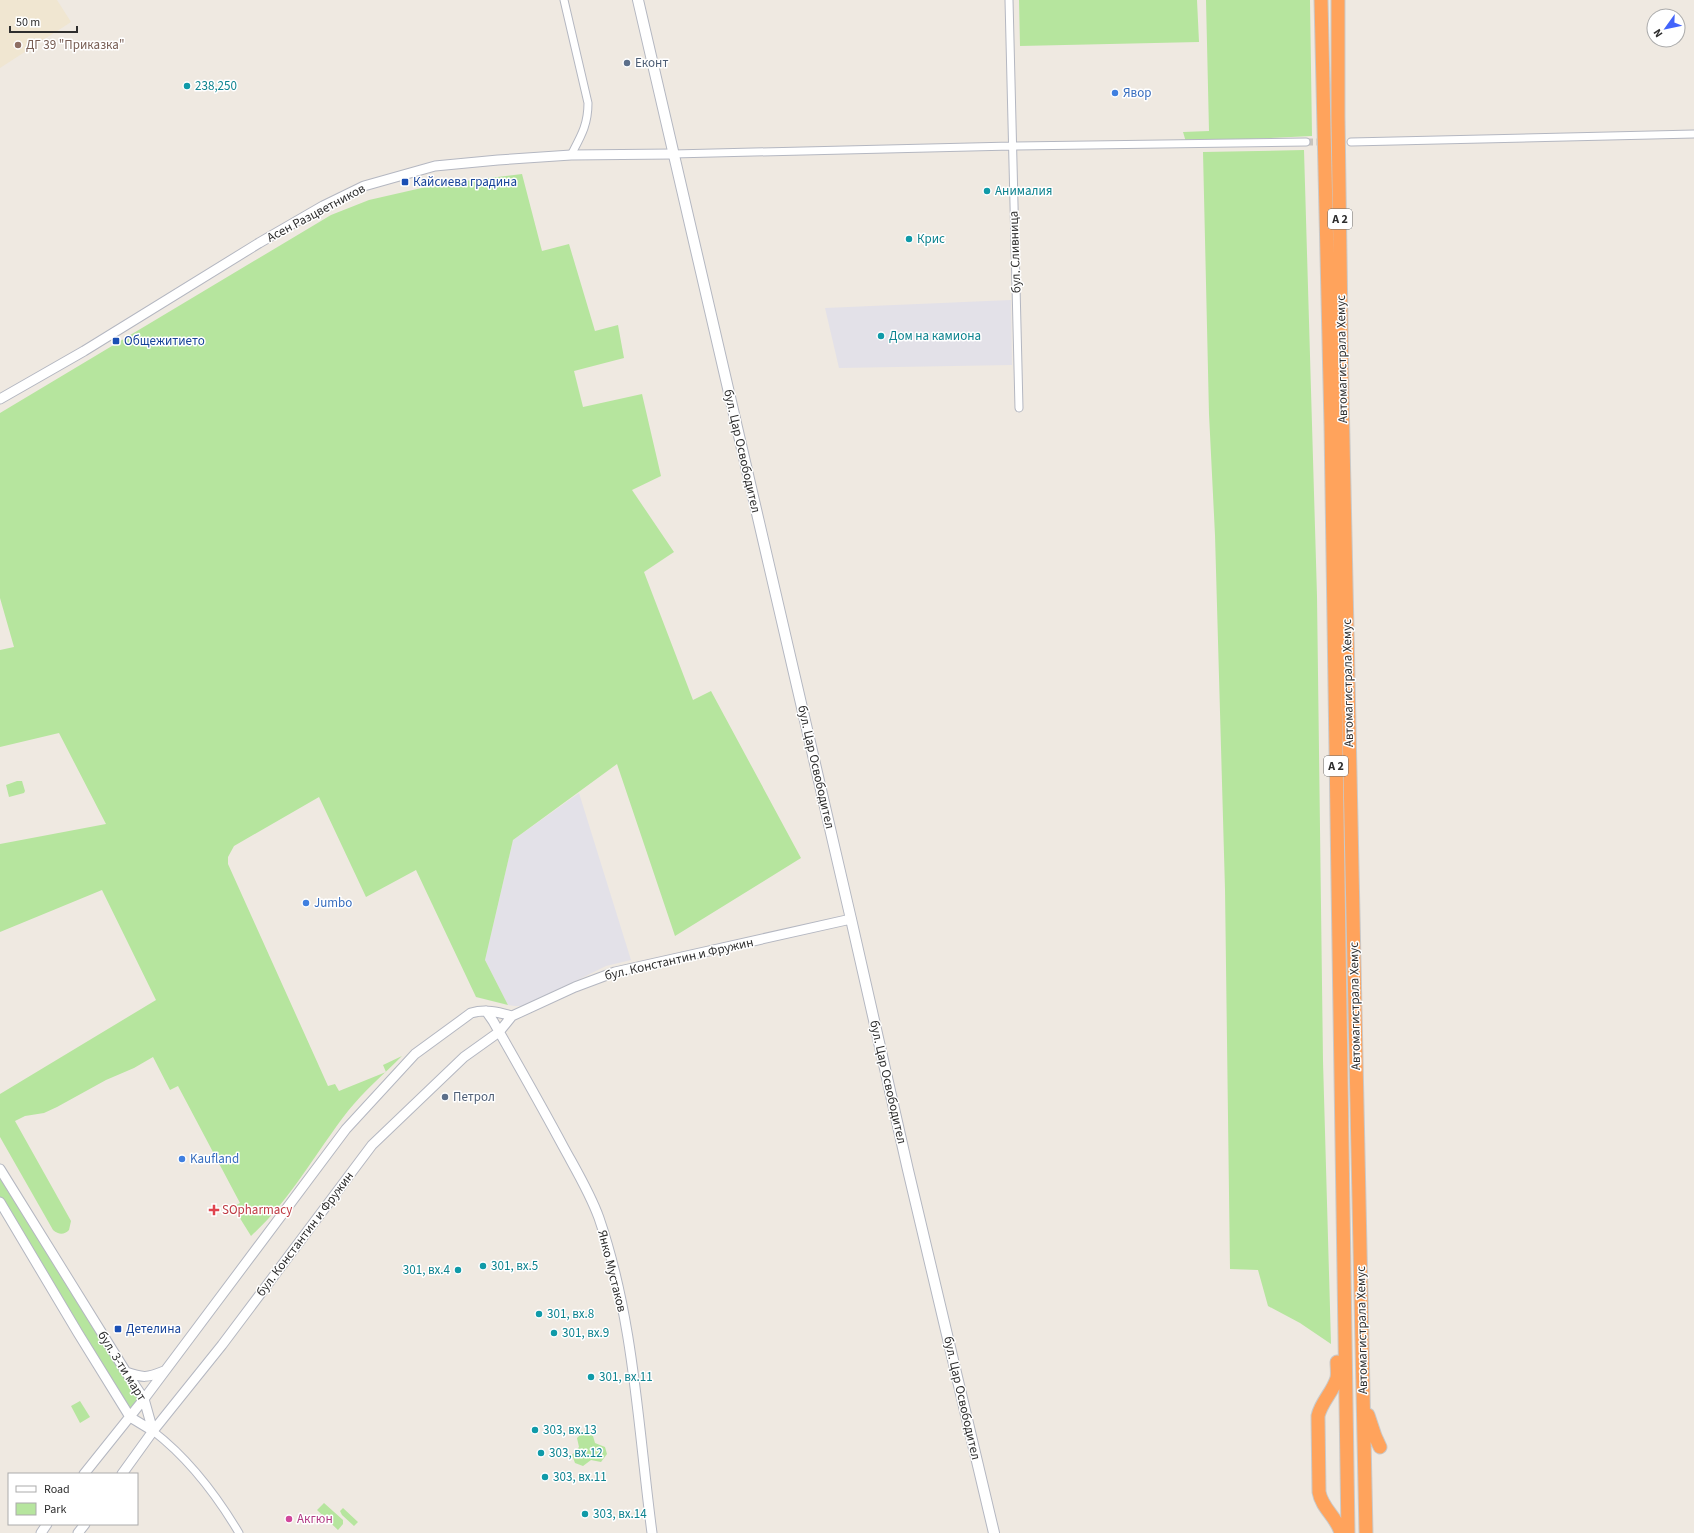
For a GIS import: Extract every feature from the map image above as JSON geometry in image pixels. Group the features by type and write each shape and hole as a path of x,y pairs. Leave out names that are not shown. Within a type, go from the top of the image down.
{"highway":[{"name":"Автомагистрала Хемус","path":"1321,0 1331,440 1348,1533"},
{"name":"Автомагистрала Хемус","path":"1338,0 1342,394 1366,1533"},
{"path":"1341,1533 1336,1520 1322,1503 1319,1492 1318,1416 1320,1408 1337,1377 1335,1249 1343,1237"},
{"path":"1363,1402 1380,1447"}],"main road":[{"name":"бул. Цар Освободител","path":"638,0 672,154 994,1533"}],"street":[{"path":"564,0 588,103 588,117 585,128 571,155"},
{"name":"бул. Сливница","path":"1008,0 1019,408"},
{"path":"1351,142 1694,134"},
{"path":"672,154 1012,146 1306,142"},
{"name":"Асен Разцветников","path":"0,400 84,351 265,240 323,206 364,186 435,166 571,155 672,154"},
{"name":"бул. Константин и Фружин","path":"123,1473 153,1431 222,1345 372,1145 464,1057 499,1032 512,1016 575,987 615,972 851,919"},
{"name":"Янко Мустаков","path":"486,1011 581,1180 598,1216 619,1288 634,1371 652,1533"},
{"path":"85,1473 144,1399 346,1129 415,1054 471,1013 497,1011 512,1016"},
{"name":"бул. 3-ти март","path":"0,1169 144,1399 153,1431"},
{"name":"бул. 3-ти март","path":"0,1202 130,1417 153,1431"},
{"path":"126,1372 147,1377 164,1371"},
{"path":"153,1431 172,1446 219,1501 239,1533"},
{"path":"40,1533 46,1525"},
{"path":"78,1533 84,1525"}],"shaded area":[{"name":"ДГ 39 \"Приказка\"","path":"0,0 57,0 71,22 0,68"},
{"name":"Дом на камиона","path":"1011,300 1012,365 839,368 825,308"},
{"path":"579,793 631,960 606,966 525,1006 508,1005 485,960 513,840"}],"green space":[{"path":"1019,0 1197,0 1199,42 1020,46"},
{"path":"1206,0 1310,0 1312,136 1186,142 1183,132 1209,131"},
{"path":"1304,150 1317,596 1323,1061 1331,1344 1300,1323 1268,1306 1258,1270 1230,1269 1225,889 1215,535 1209,414 1203,152"},
{"path":"522,174 542,251 569,244 595,331 618,325 624,358 574,371 583,407 642,394 661,476 632,490 674,552 644,572 693,700 711,691 801,858 675,936 617,764 513,840 485,960 508,1005 476,997 416,870 366,897 319,797 234,846 228,857 228,864 328,1086 335,1084 339,1091 385,1072 348,1111 290,1192 251,1236 233,1207 240,1203 178,1086 170,1090 153,1057 44,1113 25,1116 15,1121 71,1221 69,1230 65,1233 59,1234 53,1230 0,1137 0,1094 156,1000 102,890 0,932 0,844 106,824 59,733 0,747 0,650 14,647 0,598 0,413 331,215 369,200 439,184"},
{"path":"17,781 22,781 25,791 24,793 9,797 6,785"},
{"path":"402,1056 395,1063 386,1072 383,1065"},
{"path":"0,1169 144,1399 130,1417 0,1202"},
{"path":"80,1401 90,1417 80,1423 71,1406"},
{"path":"584,1431 593,1436 595,1443 605,1447 607,1454 601,1462 591,1460 583,1466 575,1463 572,1455 579,1447 577,1438"},
{"path":"324,1503 343,1520 343,1524 338,1530 317,1510"},
{"path":"343,1508 358,1522 354,1526 342,1515 340,1511"}],"tunnel":[{"path":"1306,142 1326,142"}],"place":[{"name":"ДГ 39 \"Приказка\"","path":"18,45"},
{"name":"Еконт","path":"627,63"},
{"name":"238,250","path":"187,86"},
{"name":"Явор","path":"1115,93"},
{"name":"Кайсиева градина","path":"405,182"},
{"name":"Анималия","path":"987,191"},
{"name":"Крис","path":"909,239"},
{"name":"Дом на камиона","path":"881,336"},
{"name":"Общежитието","path":"116,341"},
{"name":"Jumbo","path":"306,903"},
{"name":"Петрол","path":"445,1097"},
{"name":"Kaufland","path":"182,1159"},
{"name":"SOpharmacy","path":"214,1210"},
{"name":"301, вх.5","path":"483,1266"},
{"name":"301, вх.4","path":"458,1270"},
{"name":"301, вх.8","path":"539,1314"},
{"name":"Детелина","path":"118,1329"},
{"name":"301, вх.9","path":"554,1333"},
{"name":"301, вх.11","path":"591,1377"},
{"name":"303, вх.13","path":"535,1430"},
{"name":"303, вх.12","path":"541,1453"},
{"name":"303, вх.11","path":"545,1477"},
{"name":"303, вх.14","path":"585,1514"},
{"name":"Акгюн","path":"289,1519"}]}
